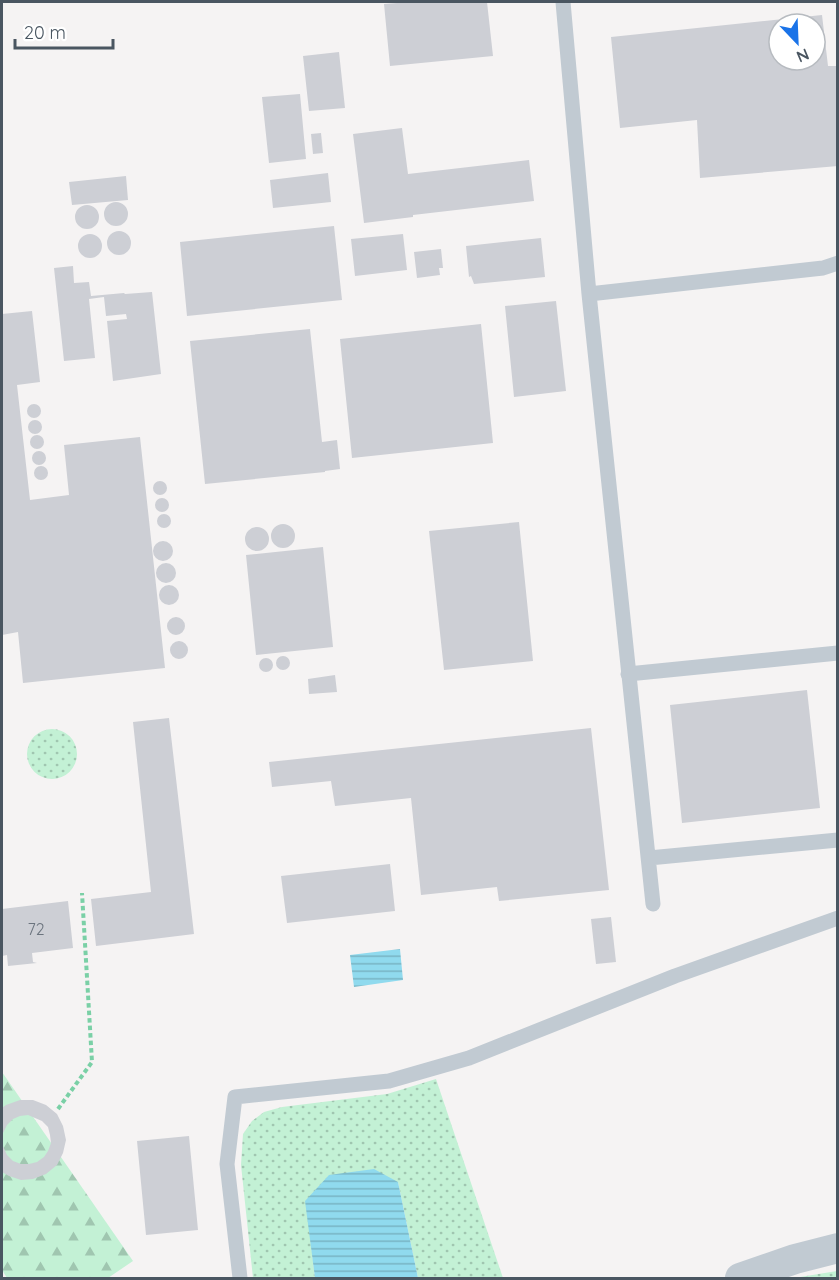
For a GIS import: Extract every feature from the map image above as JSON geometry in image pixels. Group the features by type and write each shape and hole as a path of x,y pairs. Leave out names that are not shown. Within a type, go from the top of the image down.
{"street":[{"path":"740,1278 795,1259 837,1248"}],"lane":[{"path":"563,2 589,294 653,904"},
{"path":"589,294 823,268 837,263"},
{"path":"628,674 837,653"},
{"path":"649,858 837,840"},
{"path":"240,1278 227,1164 235,1097 389,1081 469,1058 675,976 837,918"}],"path":[{"path":"58,1109 92,1062 82,893"}],"green space":[{"path":"47,729 57,729 70,736 77,749 77,759 70,772 57,779 47,779 38,775 31,768 27,759 27,749 31,740 38,733"},
{"path":"2,1072 133,1261 108,1278 7,1278 2,1270"},
{"path":"436,1079 503,1278 418,1278 398,1182 306,1201 315,1278 253,1278 241,1165 243,1134 252,1121 264,1112 282,1107 387,1094"},
{"path":"837,1271 837,1278 796,1278 800,1277"}],"water":[{"path":"400,949 403,980 354,987 350,955"},
{"path":"374,1169 398,1182 418,1278 315,1278 305,1201 329,1175"}],"building":[{"path":"487,2 493,56 390,66 384,4"},
{"path":"767,21 767,72 827,72 827,58 828,66 838,66 838,166 700,178 697,120 620,128 611,37"},
{"path":"339,52 345,108 309,111 303,56"},
{"path":"300,94 306,159 269,163 262,97"},
{"path":"402,128 408,174 529,160 534,201 364,223 353,134"},
{"path":"321,133 323,153 313,154 311,134"},
{"path":"328,173 331,202 273,208 270,180"},
{"path":"126,176 128,200 72,205 69,182"},
{"path":"116,202 121,203 127,209 127,219 121,225 116,226 111,225 105,219 104,214 105,209 111,203"},
{"path":"87,205 96,208 99,217 96,226 87,229 78,226 75,217 78,208"},
{"path":"334,226 342,300 187,316 180,242"},
{"path":"119,231 128,234 131,243 128,252 119,255 110,252 107,243 110,234"},
{"path":"90,234 95,235 101,241 101,251 95,257 90,258 85,257 79,251 78,246 79,241 85,235"},
{"path":"403,234 407,270 355,276 351,239"},
{"path":"541,238 545,277 474,284 471,276 469,277 466,246"},
{"path":"441,249 443,268 439,268 440,275 417,278 414,252"},
{"path":"73,266 74,283 89,282 91,296 152,292 161,374 113,381 107,321 127,319 126,314 106,316 104,297 89,299 95,358 64,361 54,268"},
{"path":"556,301 566,391 514,397 505,306"},
{"path":"32,311 40,382 17,385 30,500 69,495 64,445 140,437 165,668 23,683 18,632 2,635 2,314"},
{"path":"481,324 493,443 352,458 340,339"},
{"path":"310,329 322,442 337,440 340,469 205,484 190,341"},
{"path":"34,404 39,406 41,411 39,416 34,418 29,416 27,411 29,406"},
{"path":"35,420 40,422 42,427 40,432 35,434 30,432 28,427 30,422"},
{"path":"37,435 42,437 44,442 42,447 37,449 32,447 30,442 32,437"},
{"path":"39,451 44,453 46,458 44,463 39,465 34,463 32,458 34,453"},
{"path":"41,466 46,468 48,473 46,478 41,480 36,478 34,473 36,468"},
{"path":"157,481 163,481 167,488 163,495 157,495 153,491 153,485"},
{"path":"159,498 165,498 169,505 165,512 159,512 155,508 155,502"},
{"path":"161,514 167,514 171,521 167,528 161,528 157,524 157,518"},
{"path":"519,522 533,661 444,670 429,531"},
{"path":"283,524 291,528 295,536 291,544 283,548 275,544 271,536 275,528"},
{"path":"257,527 265,531 269,539 265,547 257,551 249,547 245,539 249,531"},
{"path":"163,541 170,544 173,551 170,558 163,561 156,558 153,551 156,544"},
{"path":"323,547 333,647 256,655 246,555"},
{"path":"162,563 170,563 176,569 176,577 170,583 162,583 156,577 156,569"},
{"path":"165,585 173,585 179,591 179,599 173,605 165,605 159,599 159,591"},
{"path":"176,617 184,622 185,626 180,634 176,635 168,630 167,626 172,618"},
{"path":"175,641 183,641 188,646 186,657 175,659 170,654 170,646"},
{"path":"283,656 288,658 290,663 288,668 283,670 278,668 276,663 278,658"},
{"path":"263,658 269,658 273,665 269,672 263,672 259,668 259,662"},
{"path":"335,675 337,692 309,694 308,679"},
{"path":"807,690 820,808 682,823 670,705"},
{"path":"169,718 194,934 96,946 91,899 151,892 133,722"},
{"path":"591,728 609,890 499,901 497,887 421,895 411,798 335,806 331,781 272,787 269,762"},
{"path":"390,864 395,911 287,923 281,876"},
{"path":"68,901 73,948 32,953 33,962 37,963 8,966 7,955 2,956 2,909"},
{"path":"611,917 616,962 596,964 591,919"},
{"path":"20,1100 33,1100 46,1105 57,1114 66,1140 57,1165 46,1174 33,1179 21,1180 2,1172 2,1144 13,1161 29,1164 44,1157 51,1143 48,1127 42,1121 28,1115 13,1119 2,1135 2,1108"},
{"path":"189,1136 198,1230 146,1235 137,1141"}]}
